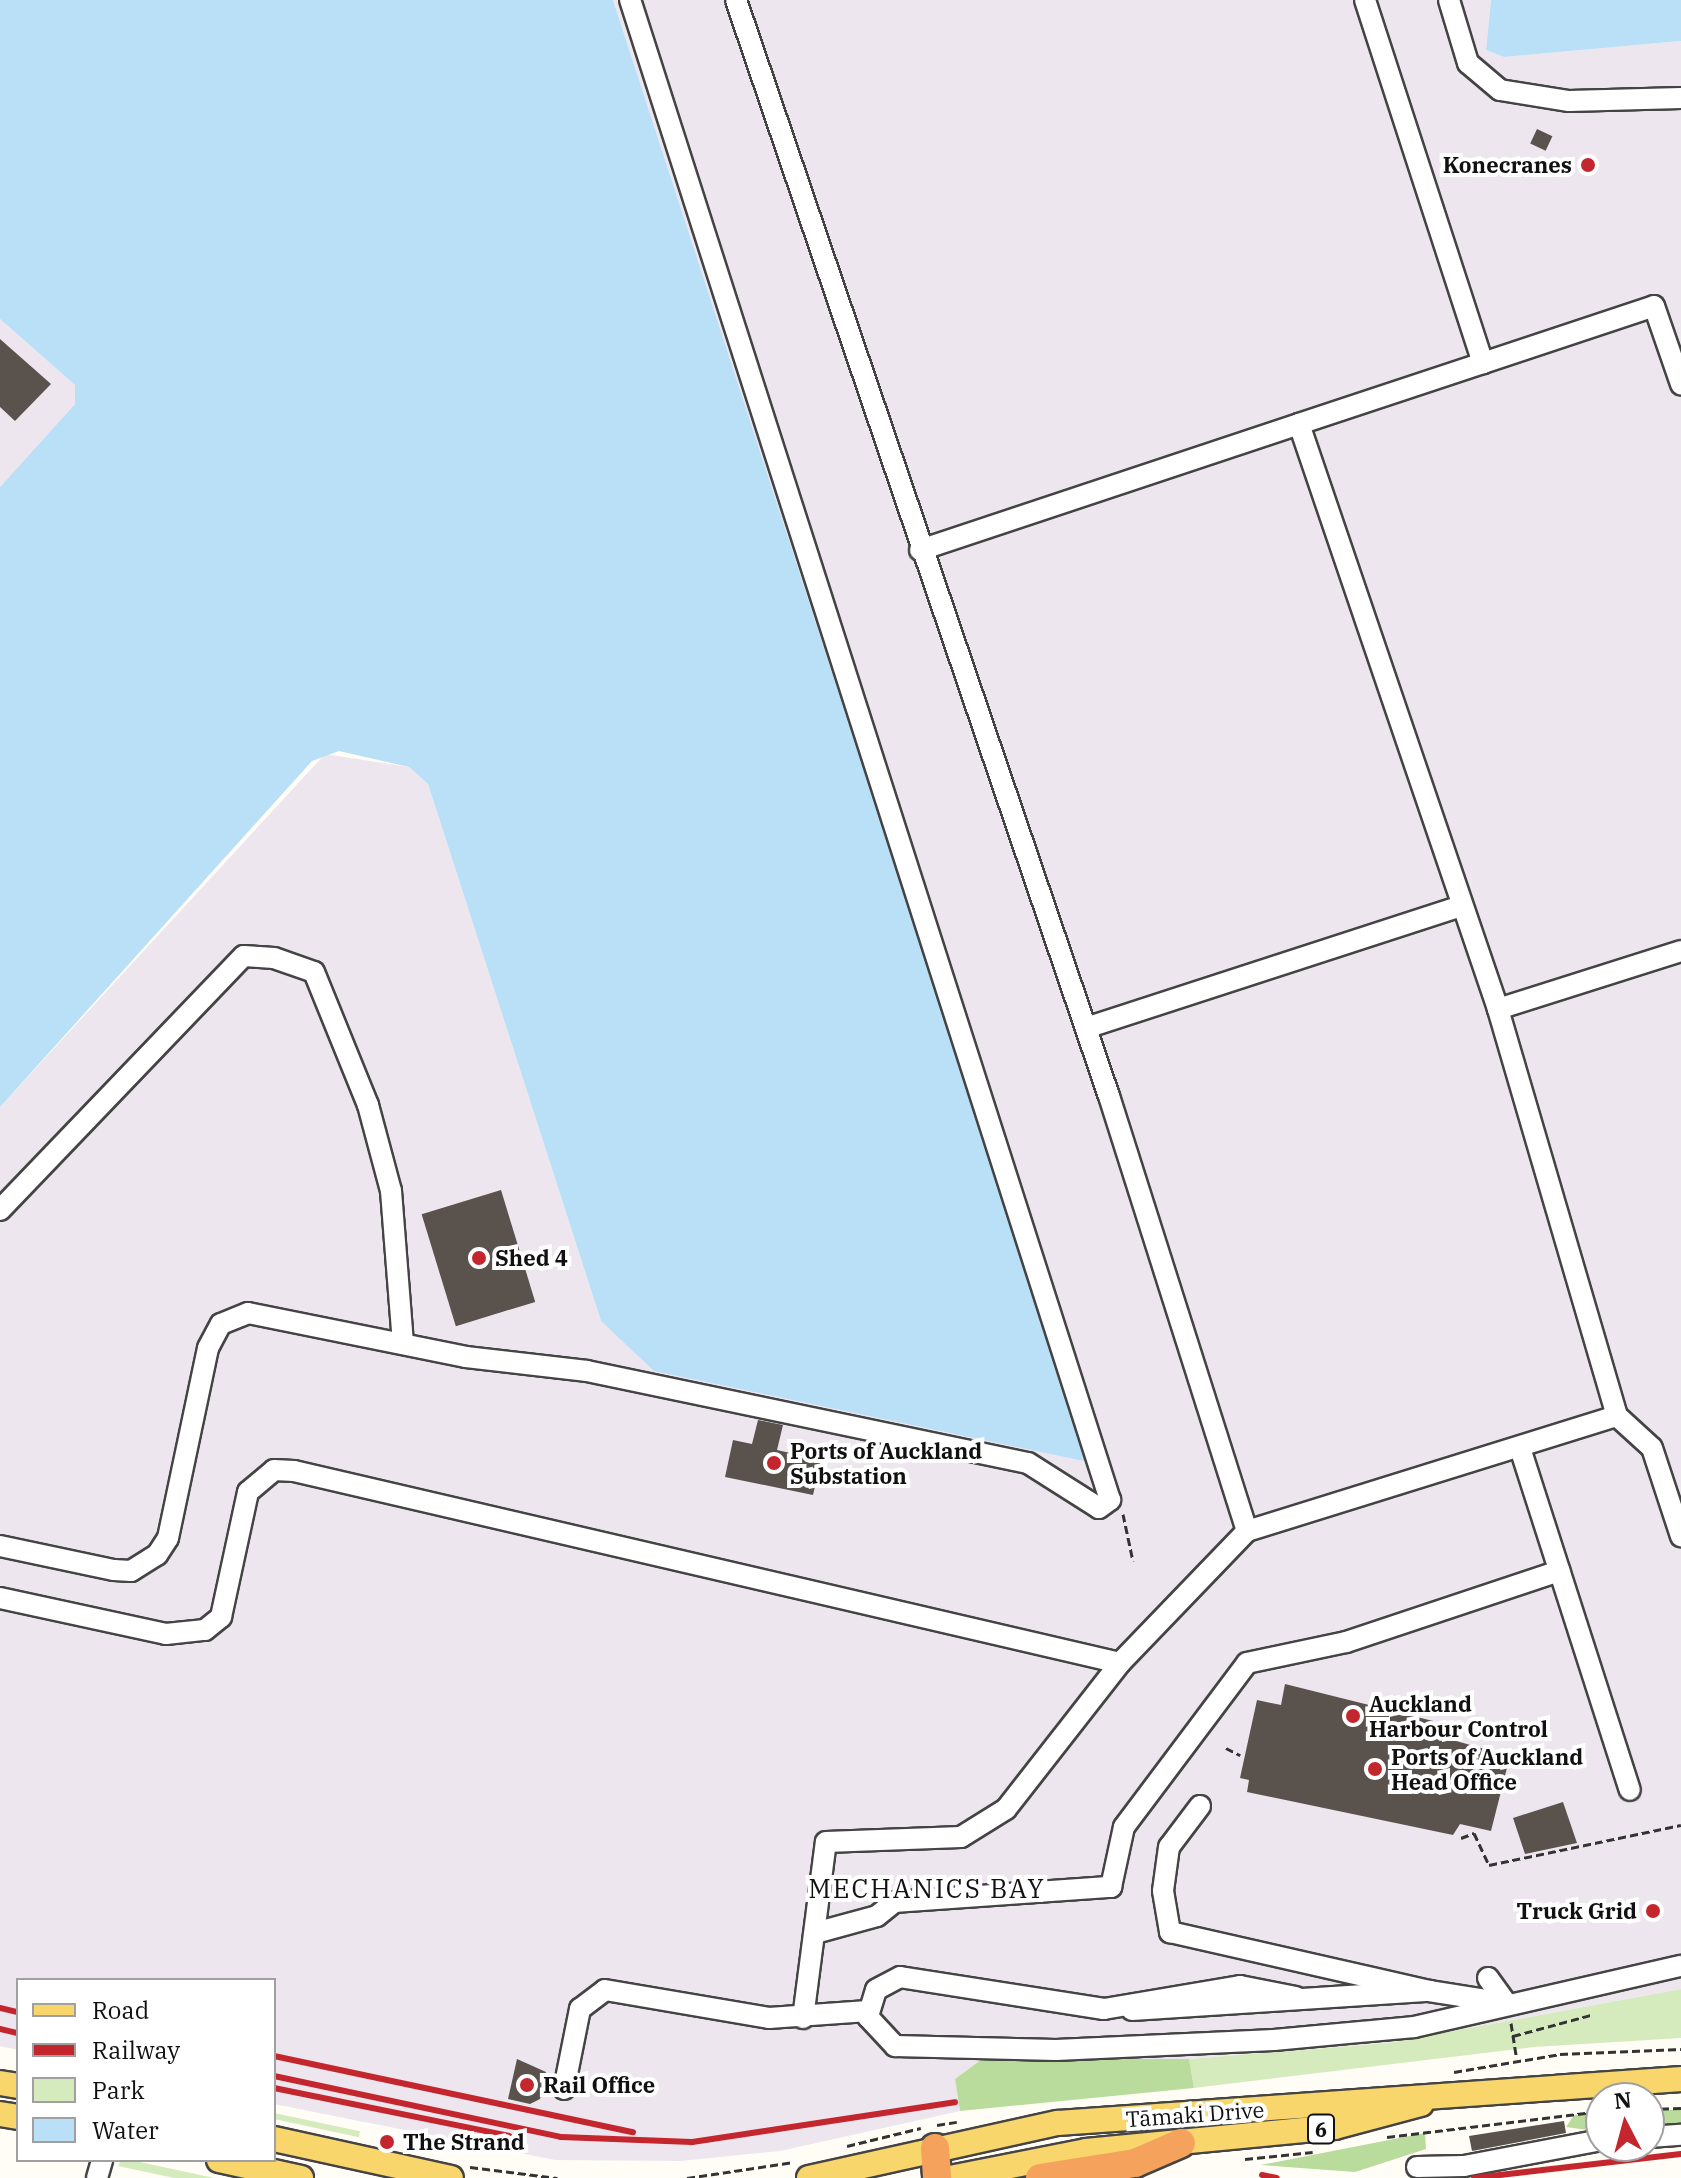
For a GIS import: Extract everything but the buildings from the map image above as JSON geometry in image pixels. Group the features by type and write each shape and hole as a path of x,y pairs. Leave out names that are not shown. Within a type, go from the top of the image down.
{"highway":[{"path":"937,2178 938,2136"},
{"path":"1040,2178 1135,2163 1181,2143"}],"main road":[{"name":"Tāmaki Drive","path":"938,2136 1058,2123 1681,2079"},
{"name":"Tāmaki Drive","path":"950,2178 1086,2151 1335,2127 1457,2093"},
{"name":"6","path":"804,2170 938,2136"},
{"path":"276,2139 423,2175 451,2178"},
{"path":"228,2162 301,2178"}],"street":[{"path":"0,1546 131,1571 157,1555 168,1538 208,1348 233,1316 587,1371 1028,1463 1099,1508 1110,1500 630,0"},
{"path":"736,0 920,550 1086,1028 1247,1531"},
{"path":"1365,0 1483,363"},
{"path":"1449,0 1468,63 1500,90 1569,101 1681,98"},
{"path":"920,550 1654,306 1681,384"},
{"path":"1299,424 1498,1009 1617,1416 1652,1448 1681,1536"},
{"path":"1086,1028 1462,906"},
{"path":"1498,1009 1681,951"},
{"path":"0,1210 244,956 274,958 314,972 368,1105 391,1191 403,1344"},
{"path":"803,2018 826,1842 961,1837 1006,1809 1120,1663 1247,1531 1617,1416"},
{"path":"1520,1448 1630,1790"},
{"path":"0,1598 166,1634 205,1630 221,1617 248,1492 257,1479 284,1470 1120,1663"},
{"path":"815,1933 877,1916 894,1902 1111,1887 1124,1827 1247,1663 1346,1642 1559,1571"},
{"path":"1200,1806 1169,1847 1163,1891 1170,1932 1429,1991 1509,2013"},
{"path":"1429,1991 1296,1997 1240,1986 1104,2009 900,1977 876,1990 868,2011 880,2038 924,2047 1056,2050 1388,2031 1509,2013 1681,1966"},
{"path":"1488,1978 1509,2013"},
{"path":"564,2089 580,2009 605,1990 803,2018 868,2011"},
{"path":"1417,2167 1464,2166 1585,2143"}],"path":[{"path":"1110,1500 1122,1509 1133,1561"},
{"path":"1226,1748 1240,1755"},
{"path":"1461,1838 1474,1833 1489,1865 1681,1825"},
{"path":"1509,2013 1518,2060"},
{"path":"1513,2036 1591,2015"},
{"path":"1378,2139 1507,2117 1585,2112"},
{"path":"835,2151 938,2136"},
{"path":"1251,2160 1322,2150"},
{"path":"687,2178 804,2170"}],"shaded area":[{"path":"613,0 1491,0 1486,50 1504,57 1681,41 1681,1989 1388,2043 1138,2063 982,2059 955,2079 960,2111 780,2151 681,2161 555,2160 276,2104 276,1978 16,1978 16,2050 0,2046 0,1107 325,754 409,767 428,784 601,1321 1088,1462"},
{"path":"0,319 75,385 75,404 0,487"}],"green space":[{"path":"1681,1989 1681,2038 1534,2047 1194,2088 1189,2059 1388,2043"},
{"path":"982,2059 1189,2059 1194,2088 960,2111 955,2079"},
{"path":"1665,2110 1681,2110 1681,2131 1665,2131"},
{"path":"276,2113 360,2131 359,2137 276,2120"},
{"path":"1585,2114 1585,2130 1566,2127 1574,2115"},
{"path":"1425,2133 1426,2149 1355,2172 1261,2165"},
{"path":"120,2162 140,2162 214,2178 174,2178 118,2166"}],"water":[{"path":"0,0 613,0 1089,1462 654,1371 601,1321 428,784 409,767 339,751 312,761 0,1107 0,487 75,404 75,385 0,319"},
{"path":"1491,0 1681,0 1681,41 1504,57 1486,50"}],"railway":[{"path":"0,2008 16,2012"},
{"path":"0,2029 16,2033"},
{"path":"276,2056 633,2132"},
{"path":"276,2076 561,2137 692,2142 955,2102"},
{"path":"276,2088 509,2136"},
{"path":"1474,2178 1681,2154"},
{"path":"1262,2175 1277,2178"}],"place":[{"name":"Konecranes","path":"1588,165"},
{"name":"Shed 4","path":"479,1258"},
{"name":"Ports of Auckland Substation","path":"774,1463"},
{"name":"Auckland Harbour Control","path":"1353,1716"},
{"name":"Ports of Auckland Head Office","path":"1375,1769"},
{"name":"Truck Grid","path":"1653,1911"},
{"name":"Rail Office","path":"527,2085"},
{"name":"The Strand","path":"387,2142"}],"district":[{"name":"MECHANICS BAY","path":"927,1889"}]}
